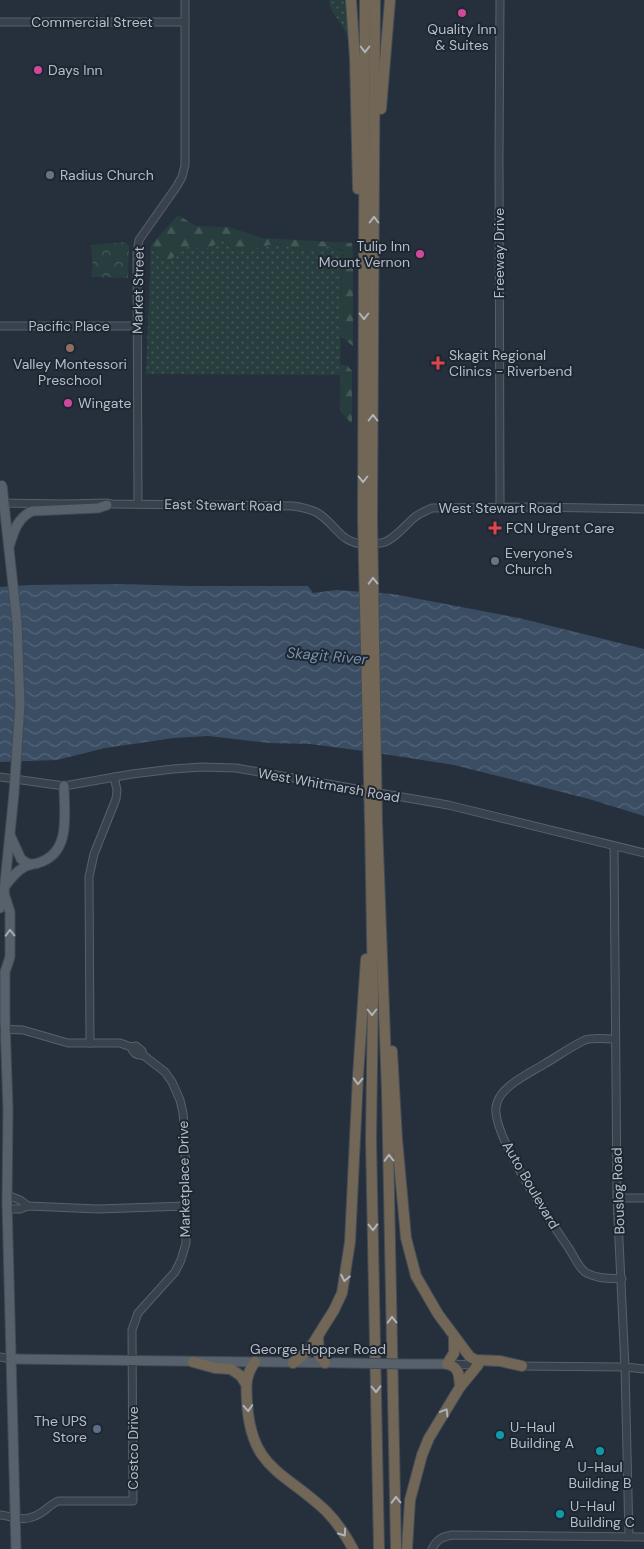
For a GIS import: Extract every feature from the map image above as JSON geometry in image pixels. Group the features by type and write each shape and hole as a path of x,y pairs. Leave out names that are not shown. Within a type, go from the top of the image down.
{"highway":[{"path":"351,0 355,58 359,247 364,299"},
{"path":"365,0 364,299 373,822 371,911 372,1140 379,1549"},
{"path":"367,519 374,198 375,0"},
{"path":"374,198 390,0"},
{"path":"373,822 379,866 389,994 397,1140 406,1238 416,1276 438,1314 472,1358 522,1366"},
{"path":"379,866 387,1091 396,1549"},
{"path":"293,1363 309,1350 334,1310 342,1293 348,1259 366,962 371,911"},
{"path":"318,1336 319,1355 325,1363"},
{"path":"454,1337 454,1353 447,1364 453,1366 458,1371 460,1387"},
{"path":"193,1362 236,1371 246,1384"},
{"path":"255,1362 250,1369 246,1384 248,1418 262,1456 282,1477 327,1512 345,1534 353,1549"},
{"path":"407,1549 410,1500 422,1455 429,1438 460,1387 478,1365"}],"main road":[{"path":"0,906 9,850 19,728 17,622 1,481"},
{"path":"9,547 16,526 24,515 32,510 98,508 110,505"},
{"path":"0,529 9,547"},
{"path":"10,835 21,859 30,864 38,864 50,857 61,844 64,830 64,786"},
{"path":"0,859 9,850"},
{"path":"16,1549 3,1029 5,972 10,957 10,912 4,890 13,875 30,864"},
{"path":"0,961 5,972"},
{"name":"George Hopper Road","path":"11,1359 133,1362 447,1364"}],"street":[{"name":"Market Street","path":"138,504 137,253 139,240 177,186 185,165 185,0"},
{"name":"Freeway Drive","path":"500,0 500,507"},
{"name":"Commercial Street","path":"0,22 185,22"},
{"name":"Pacific Place","path":"0,326 138,326"},
{"name":"East Stewart Road","path":"3,503 68,504 72,506 138,504 293,506 316,512 348,541 356,544 367,544"},
{"name":"West Stewart Road","path":"367,544 386,542 417,515 432,508 644,509"},
{"name":"West Whitmarsh Road","path":"0,777 64,786 182,768 236,768 448,805 644,854"},
{"path":"3,1029 23,1030 68,1043 90,1043 88,877 94,854 116,800 117,790 114,777"},
{"name":"Bouslog Road","path":"614,846 617,1198 622,1279 629,1537"},
{"name":"Auto Boulevard","path":"615,1039 597,1038 585,1040 514,1082 501,1094 496,1106 496,1116 517,1166 584,1271 599,1278 622,1279"},
{"name":"Marketplace Drive","path":"90,1043 120,1043 131,1047 136,1046 142,1051 143,1055 165,1072 180,1100 183,1113 186,1244 175,1272 136,1317 132,1330 133,1362"},
{"path":"8,1195 28,1206"},
{"path":"617,1198 644,1198"},
{"path":"8,1209 20,1209 28,1206 98,1209 186,1206"},
{"path":"0,1356 11,1359"},
{"name":"Costco Drive","path":"15,1518 34,1517 52,1503 58,1501 133,1501 133,1362"},
{"name":"George Hopper Road","path":"447,1364 625,1367 644,1369"},
{"path":"0,1515 15,1518"},
{"path":"432,1549 435,1542 452,1535 644,1537"}],"green space":[{"path":"329,0 346,0 349,38 330,7"},
{"path":"178,215 196,226 229,227 262,238 352,243 353,346 340,336 343,250 329,246 314,250 302,250 276,243 258,248 236,250 223,241 203,250 190,245 167,262 151,245"},
{"path":"223,241 258,248 276,243 302,250 314,250 329,246 342,251 340,375 146,374 151,245 167,262 190,245 203,250"},
{"path":"125,242 129,246 128,278 91,277 93,267 91,245"},
{"path":"340,365 347,365 352,371 352,424 340,411"}],"water":[{"name":"Skagit River","path":"121,584 308,586 313,593 336,590 393,594 519,618 644,649 644,816 589,799 454,765 310,744 269,743 208,736 174,738 105,748 57,760 0,762 0,587"}],"place":[{"name":"Quality Inn & Suites","path":"462,13"},
{"name":"Days Inn","path":"38,70"},
{"name":"Radius Church","path":"50,175"},
{"name":"Tulip Inn Mount Vernon","path":"420,254"},
{"name":"Valley Montessori Preschool","path":"70,348"},
{"name":"Skagit Regional Clinics - Riverbend","path":"438,363"},
{"name":"Wingate","path":"68,403"},
{"name":"FCN Urgent Care","path":"495,528"},
{"name":"Everyone's Church","path":"495,561"},
{"name":"The UPS Store","path":"97,1429"},
{"name":"U-Haul Building A","path":"500,1435"},
{"name":"U-Haul Building B","path":"600,1451"},
{"name":"U-Haul Building C","path":"560,1514"}]}
